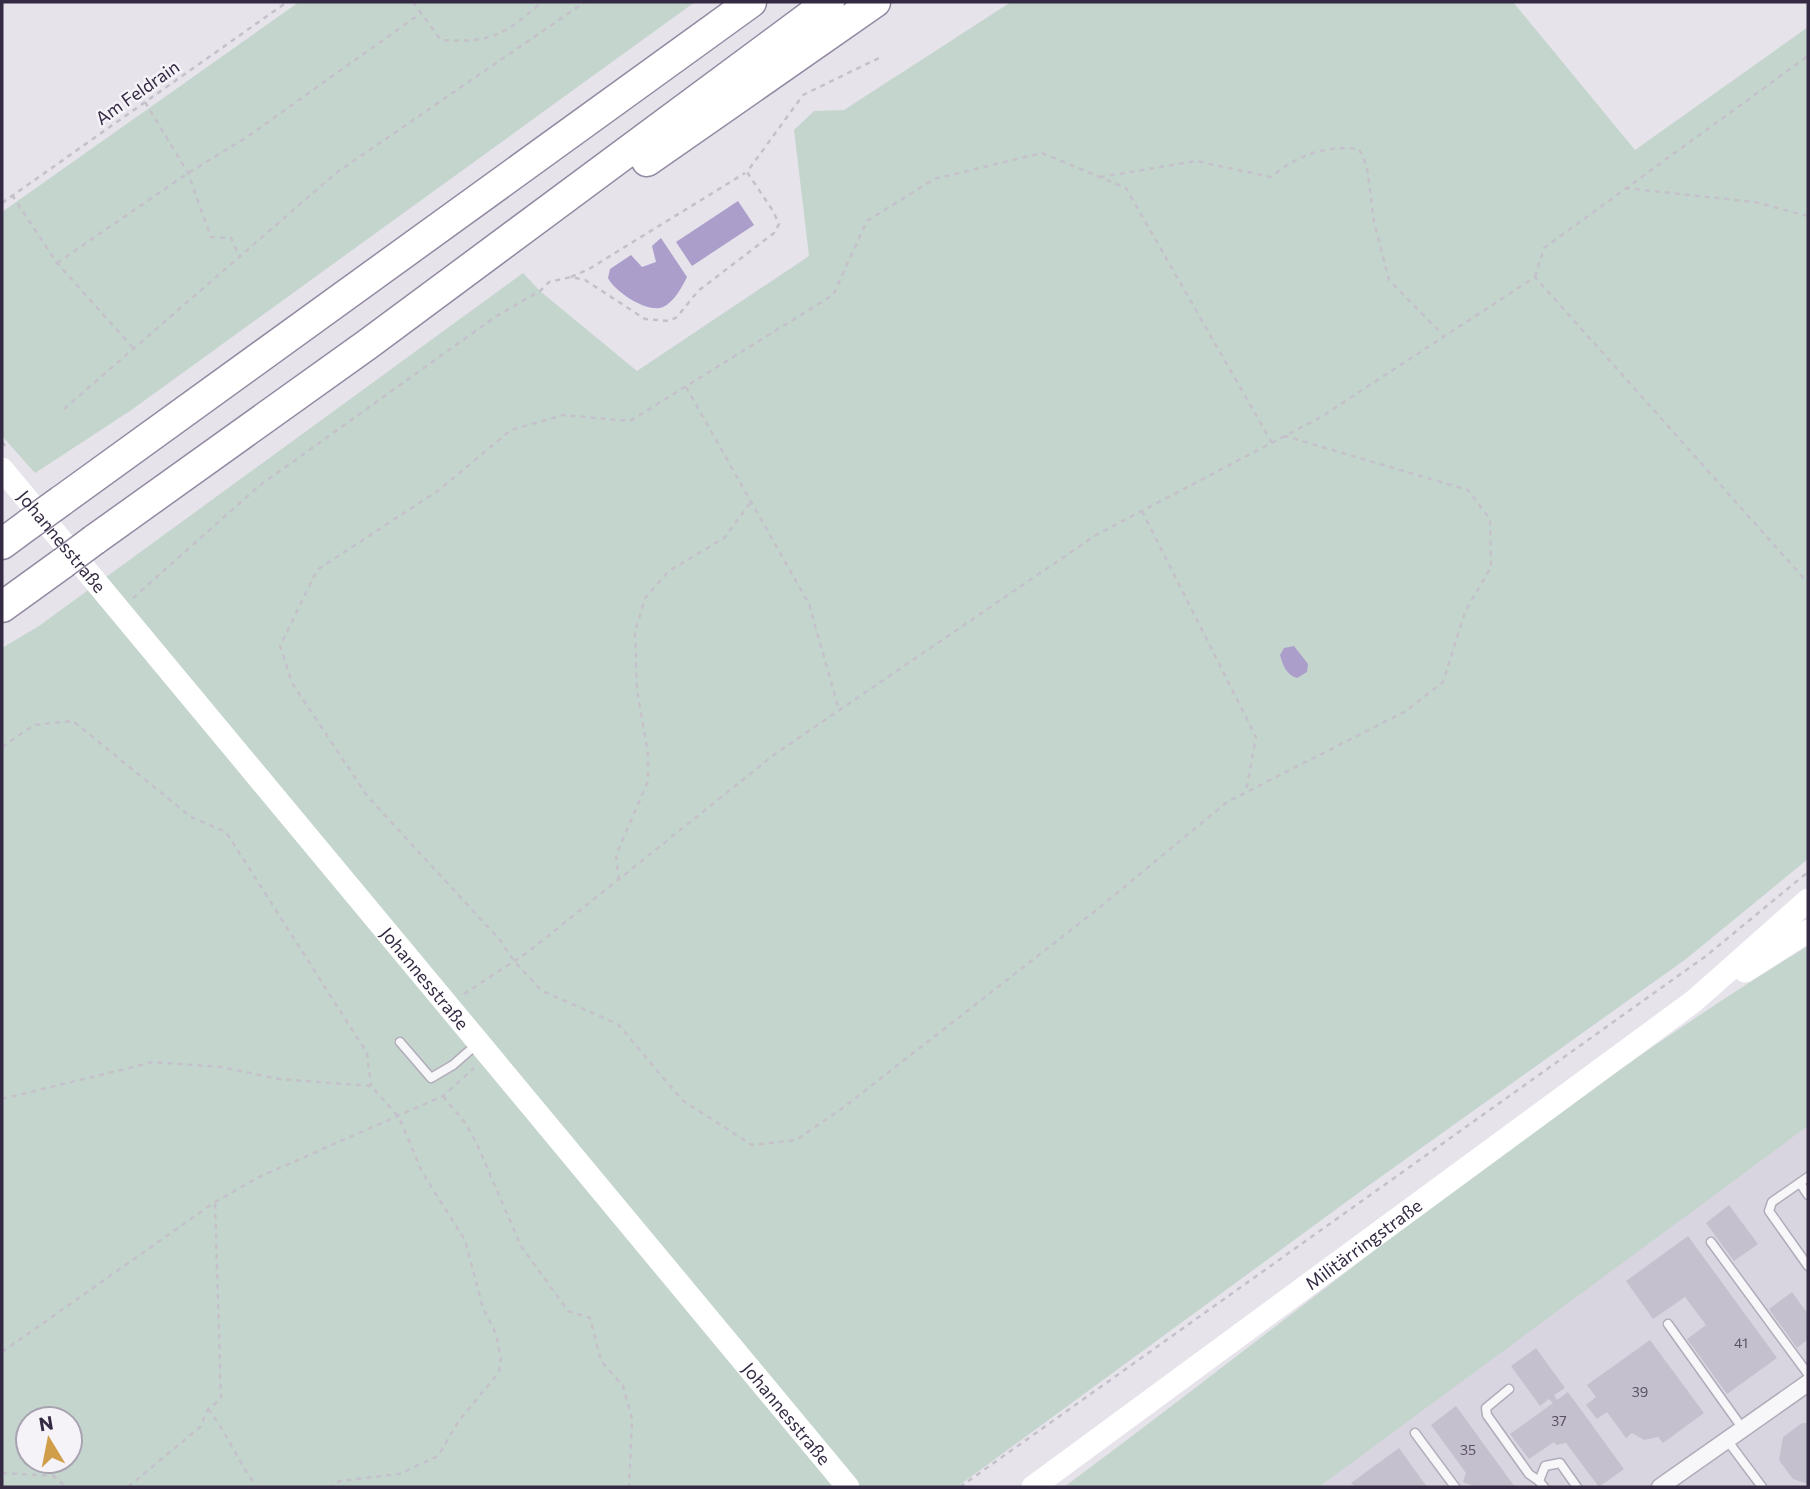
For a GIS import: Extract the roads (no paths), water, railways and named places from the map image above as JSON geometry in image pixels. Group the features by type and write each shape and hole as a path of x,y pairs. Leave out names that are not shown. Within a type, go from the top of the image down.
{"highway":[{"path":"2,544 751,2"},
{"path":"2,607 368,344 829,2"},
{"path":"368,344 387,342 875,2"},
{"path":"815,44 894,2"}],"main road":[{"name":"Johannesstraße","path":"2,469 848,1487"},
{"name":"Militärringstraße","path":"1694,1001 1808,900"},
{"name":"Militärringstraße","path":"1033,1487 1694,1001 1808,932"}],"street":[{"path":"1660,1487 1808,1383"}],"lane":[{"path":"400,1042 431,1078 483,1047"},
{"path":"1808,1177 1772,1202 1769,1211 1808,1266"},
{"path":"1800,1183 1808,1195"},
{"path":"1711,1242 1808,1374"},
{"path":"1668,1324 1743,1429"},
{"path":"1509,1389 1486,1408 1487,1415 1529,1474 1542,1484 1545,1466 1560,1463 1577,1487"},
{"path":"1415,1433 1455,1487"},
{"path":"1727,1440 1762,1487"}]}
